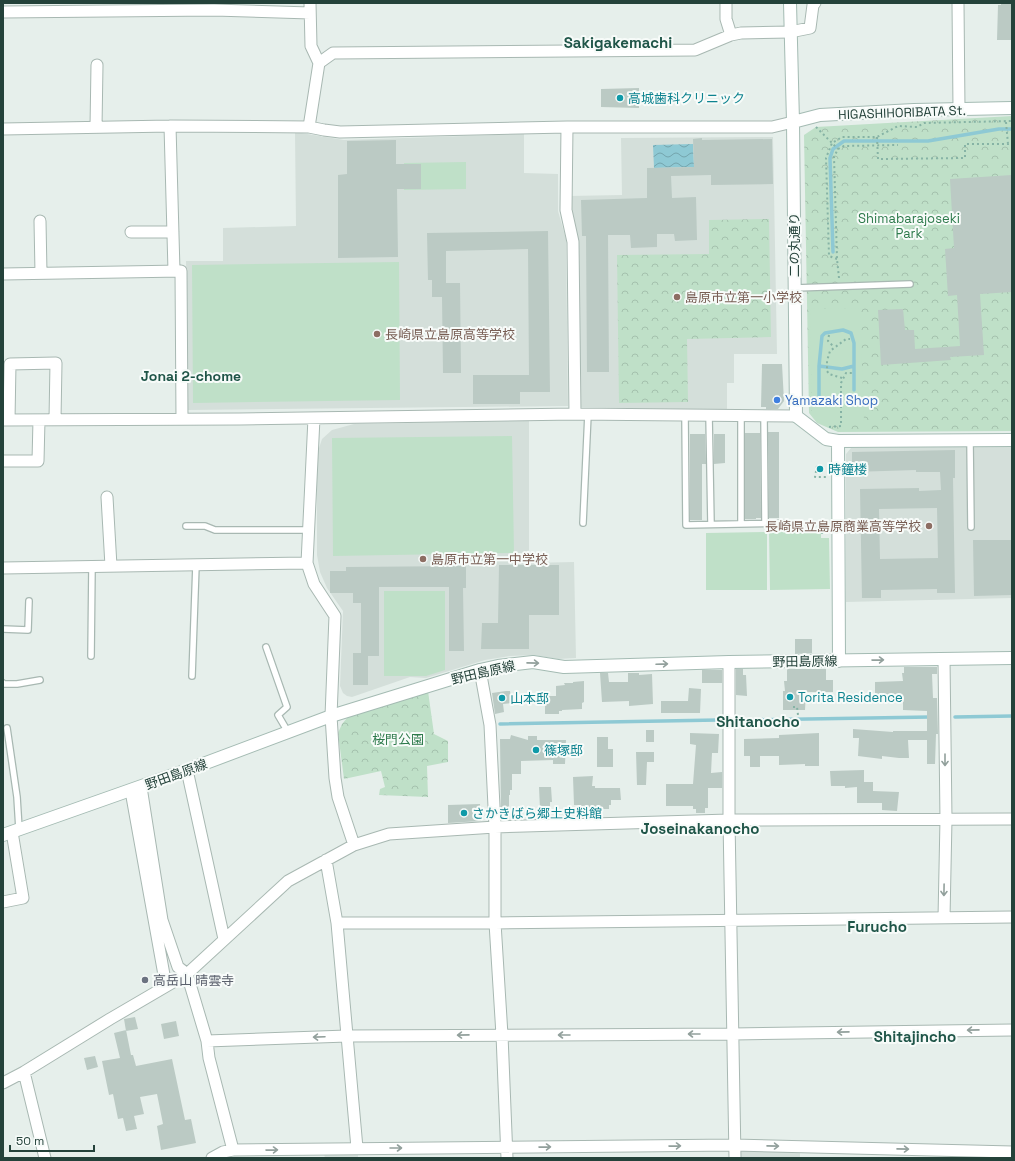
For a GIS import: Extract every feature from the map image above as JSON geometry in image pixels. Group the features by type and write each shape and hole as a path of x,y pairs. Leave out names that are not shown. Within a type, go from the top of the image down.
{"street":[{"path":"726,3 726,19 731,35"},
{"name":"二の丸通り","path":"790,3 793,122 796,416"},
{"path":"319,63 333,53 696,50 741,32 790,32 810,28 813,5 815,3"},
{"path":"958,3 959,109"},
{"path":"3,12 310,8 311,46 319,63 309,127"},
{"path":"96,128 97,65"},
{"name":"HIGASHIHORIBATA St.","path":"793,122 820,115 914,110 1012,108"},
{"path":"3,129 170,126 309,127 340,132 567,128 772,127 793,122"},
{"path":"170,126 174,271"},
{"path":"567,128 566,210 573,242 575,414"},
{"path":"40,221 41,273"},
{"path":"131,232 173,232"},
{"path":"3,274 181,271 182,419"},
{"path":"56,419 56,363 10,364 6,420 314,418 575,414 796,416 826,439 838,441 1012,440"},
{"path":"314,418 308,563 314,584 335,616 331,716 338,797 354,845"},
{"path":"3,461 38,461 38,420"},
{"path":"838,441 839,661"},
{"path":"107,497 111,566"},
{"path":"3,568 308,563"},
{"name":"野田島原線","path":"12,832 136,789 331,716 480,670 498,666 532,662 564,667 729,662 1012,658"},
{"path":"944,659 946,819 944,918"},
{"path":"729,662 729,820 735,1158"},
{"path":"480,670 490,725 495,827 495,923 507,1153"},
{"path":"188,770 224,939"},
{"path":"136,789 162,920 178,967 187,974 207,1041 233,1150"},
{"path":"136,789 166,986"},
{"path":"3,1083 24,1072 187,974 288,881 354,845 389,834 495,827 729,820 1012,819"},
{"path":"3,902 23,898 12,832"},
{"path":"326,860 337,923 357,1148"},
{"path":"337,923 495,923 1012,917"},
{"path":"207,1041 346,1036 733,1034 1012,1030"},
{"path":"24,1072 45,1158"},
{"path":"212,1158 223,1152 233,1150 357,1148 507,1153 734,1145 1012,1152"}],"lane":[{"path":"794,288 910,284"},
{"path":"583,523 588,414"},
{"path":"685,415 686,525 786,523"},
{"path":"709,415 711,524"},
{"path":"741,416 741,524"},
{"path":"764,416 765,524"},
{"path":"970,440 971,527"},
{"path":"186,526 205,526 215,530 309,530"},
{"path":"192,676 196,565"},
{"path":"91,656 92,566"},
{"path":"3,629 28,630 29,601"},
{"path":"266,647 288,707 278,715 288,732"},
{"path":"3,683 18,684 40,680"},
{"path":"7,728 18,797 12,832"}],"path":[{"path":"1006,121 1008,144"},
{"path":"837,259 829,256 826,158 832,143 842,137 877,137 898,126 917,127 924,123 1012,121"},
{"path":"896,127 898,122"},
{"path":"816,127 838,149"},
{"path":"877,137 878,159 965,158 965,144 1012,144"},
{"path":"839,279 834,157 838,149 844,146 898,145"},
{"path":"829,335 828,341 834,347"},
{"path":"842,378 829,374 827,371 828,355 834,347 838,346 846,339 850,339"},
{"path":"838,426 841,426 842,378 846,373 852,374"},
{"path":"817,466 815,477 831,478"},
{"path":"793,708 797,707 798,715"}],"shaded area":[{"name":"長崎県立島原高等学校","path":"295,132 344,140 524,134 524,173 558,174 558,211 566,239 568,406 188,410 186,261 223,261 223,228 296,226"},
{"name":"島原市立第一小学校","path":"773,137 777,354 734,354 734,383 727,383 727,410 580,407 569,196 622,195 621,138"},
{"name":"島原市立第一中学校","path":"529,421 529,563 574,562 576,658 558,659 534,655 510,656 485,660 426,678 410,677 352,697 347,696 343,693 340,686 343,611 327,588 320,572 317,555 317,454 322,439 332,430 354,424"},
{"name":"長崎県立島原商業高等学校","path":"1012,446 1012,598 846,602 846,454 851,448"},
{"path":"739,1150 800,1151 800,1158 739,1158"},
{"path":"358,1153 358,1158 325,1158 324,1154"}],"green space":[{"name":"Shimabarajoseki Park","path":"1012,116 1012,431 838,432 817,423 809,413 804,135 816,127"},
{"path":"466,162 466,189 404,190 404,163"},
{"path":"769,219 771,337 687,339 688,402 619,403 617,255 709,254 709,220"},
{"path":"399,262 400,400 193,403 192,265"},
{"path":"860,308 864,421 821,421 812,412 810,309"},
{"path":"512,436 514,553 333,556 332,438"},
{"path":"821,530 821,538 829,538 830,589 770,590 769,531"},
{"path":"767,532 767,590 706,590 706,533"},
{"path":"384,591 445,591 445,670 426,676 384,676"},
{"name":"桜門公園","path":"428,691 434,734 448,741 448,762 427,766 428,797 379,795 380,789 385,787 381,771 344,779 338,733 342,724 347,718"}],"water":[{"path":"693,144 694,167 654,168 653,145"}],"building":[{"path":"1001,3 1012,3 1012,40 997,40 998,5 1001,5"},
{"name":"高城歯科クリニック","path":"639,88 639,108 601,107 601,89"},
{"path":"702,138 702,140 772,139 773,184 711,185 711,175 671,176 672,198 696,197 697,240 675,241 674,234 657,234 657,247 631,248 630,235 608,235 609,372 587,372 586,236 582,236 581,200 647,198 647,168 694,167 693,139"},
{"path":"396,140 396,164 421,164 421,189 397,189 398,257 338,258 338,175 347,174 347,141"},
{"path":"1012,175 1012,292 980,294 984,355 950,357 951,360 881,365 878,310 903,309 905,330 914,330 915,349 960,346 957,295 948,296 945,249 954,248 950,179"},
{"path":"548,231 550,392 520,392 520,404 473,404 473,375 529,375 528,249 446,251 446,283 460,283 461,373 443,373 442,297 432,297 432,280 428,280 427,233"},
{"path":"762,364 782,364 784,401 778,409 766,409 766,407 761,407"},
{"path":"768,432 779,432 779,518 769,518"},
{"path":"745,433 760,433 761,518 756,519 745,519"},
{"path":"690,434 705,434 706,464 702,464 702,520 690,520"},
{"path":"714,434 725,434 725,463 714,464"},
{"path":"955,450 955,478 953,478 955,593 937,593 937,589 881,590 881,598 862,598 860,489 919,488 919,491 941,490 940,472 916,472 916,470 852,472 852,452","holes":["937,508 938,558 880,559 879,509"]},
{"path":"973,540 1012,540 1012,595 974,596"},
{"path":"499,565 559,565 559,615 529,615 529,649 481,649 482,623 498,623"},
{"path":"466,566 466,588 463,588 464,651 449,651 449,587 379,587 379,656 368,656 368,685 353,685 353,653 361,653 361,603 353,603 353,593 330,593 330,571 346,571 346,567"},
{"path":"795,639 812,639 812,653 795,654"},
{"path":"904,667 937,667 937,674 932,674 933,698 937,698 938,734 936,734 935,764 927,764 927,740 908,740 909,758 882,756 882,759 858,756 859,738 853,738 853,729 893,732 927,731 927,711 903,710 903,700 888,701 888,697 875,697 875,682 903,681 902,673 904,673"},
{"path":"736,669 743,669 743,675 746,675 747,696 736,695"},
{"path":"787,669 826,669 826,680 833,680 833,692 806,692 805,710 783,710 783,691 785,691 784,681 787,681"},
{"path":"702,670 722,670 722,683 702,683"},
{"path":"600,673 608,673 609,682 628,682 628,673 639,673 639,675 652,674 653,704 629,706 629,701 602,702"},
{"path":"584,681 584,702 582,703 582,709 562,710 559,711 559,714 545,714 545,696 556,696 556,686 565,685 564,683"},
{"path":"689,688 701,689 700,713 661,713 661,701 688,701"},
{"name":"山本邸","path":"510,691 512,703 503,704 504,712 495,714 492,693"},
{"path":"646,730 654,730 654,742 646,742"},
{"path":"690,733 719,734 718,753 712,753 711,773 722,772 722,788 708,788 708,808 705,808 705,813 696,813 696,809 693,809 693,806 666,806 666,784 693,784 696,745 690,744"},
{"path":"819,733 819,766 805,766 805,764 779,765 779,756 760,756 760,767 750,767 750,756 744,756 744,739 779,738 779,735"},
{"path":"511,735 528,740 528,736 537,736 537,740 566,740 565,764 553,764 553,760 521,761 521,774 512,774 512,790 510,790 509,795 509,812 501,812 500,739 510,739"},
{"path":"597,737 608,737 608,749 613,749 613,767 597,767"},
{"path":"636,752 654,752 654,762 647,762 646,785 637,785"},
{"path":"864,770 864,782 873,782 873,791 899,792 897,811 882,810 882,803 857,803 857,787 845,788 845,786 831,786 830,771"},
{"path":"593,776 592,786 595,786 595,788 620,788 621,800 611,800 609,809 581,809 581,805 574,805 573,777"},
{"path":"539,787 551,787 552,802 550,802 550,808 540,809"},
{"name":"さかきばら郷土史料館","path":"480,804 481,821 448,823 448,805"},
{"path":"135,1017 138,1029 126,1031 124,1019"},
{"path":"176,1021 179,1036 164,1039 161,1024"},
{"path":"126,1030 131,1055 133,1055 136,1066 172,1059 185,1120 191,1119 196,1143 161,1150 157,1126 163,1124 157,1094 140,1097 144,1114 134,1116 137,1129 126,1131 123,1118 118,1119 113,1094 109,1095 102,1061 120,1058 114,1033"},
{"path":"95,1056 98,1067 87,1070 84,1058"}],"waterway":[{"path":"833,252 830,158 833,149 844,141 928,141 999,129 1012,129"},
{"path":"819,401 819,366 822,336 825,333 843,330 851,333 854,343 854,390"},
{"path":"819,366 842,369 854,366"},
{"path":"955,717 1012,716"},
{"path":"740,720 930,717"},
{"path":"500,724 718,720"}],"place":[{"name":"高城歯科クリニック","path":"620,98"},
{"name":"島原市立第一小学校","path":"677,297"},
{"name":"長崎県立島原高等学校","path":"377,334"},
{"name":"Yamazaki Shop","path":"777,400"},
{"name":"時鐘楼","path":"820,469"},
{"name":"長崎県立島原商業高等学校","path":"929,526"},
{"name":"島原市立第一中学校","path":"423,559"},
{"name":"Torita Residence","path":"790,697"},
{"name":"山本邸","path":"502,698"},
{"name":"篠塚邸","path":"536,750"},
{"name":"さかきばら郷土史料館","path":"464,813"},
{"name":"高岳山 晴雲寺","path":"145,980"}],"district":[{"name":"Sakigakemachi","path":"618,43"},
{"name":"Jonai 2-chome","path":"191,376"},
{"name":"Shitanocho","path":"758,722"},
{"name":"Joseinakanocho","path":"700,829"},
{"name":"Furucho","path":"877,927"},
{"name":"Shitajincho","path":"915,1037"}]}
